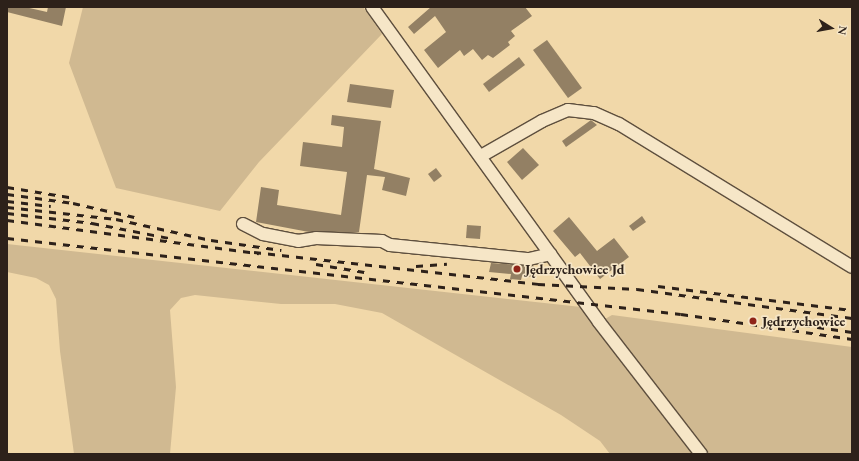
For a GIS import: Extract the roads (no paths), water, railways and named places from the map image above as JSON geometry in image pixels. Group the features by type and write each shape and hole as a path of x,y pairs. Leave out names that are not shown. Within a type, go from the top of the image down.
{"street":[{"path":"372,7 658,401 701,454"},
{"path":"481,156 542,121 568,110 594,113 619,124 852,267"},
{"path":"243,224 263,234 298,241 316,238 382,241 390,246 529,259 550,254"}],"railway":[{"path":"7,187 75,198"},
{"path":"7,194 73,203 134,217"},
{"path":"7,201 51,206"},
{"path":"7,207 116,219 211,240 281,250"},
{"path":"7,213 92,223 169,238"},
{"path":"7,220 259,253"},
{"path":"7,238 681,314 852,339"},
{"path":"254,252 538,284 637,289 852,318"},
{"path":"316,264 364,272"},
{"path":"416,266 447,264"},
{"path":"658,286 852,310"},
{"path":"762,319 852,332"}],"place":[{"name":"Jędrzychowice Jd","path":"517,269"},
{"name":"Jędrzychowice","path":"753,321"}]}
